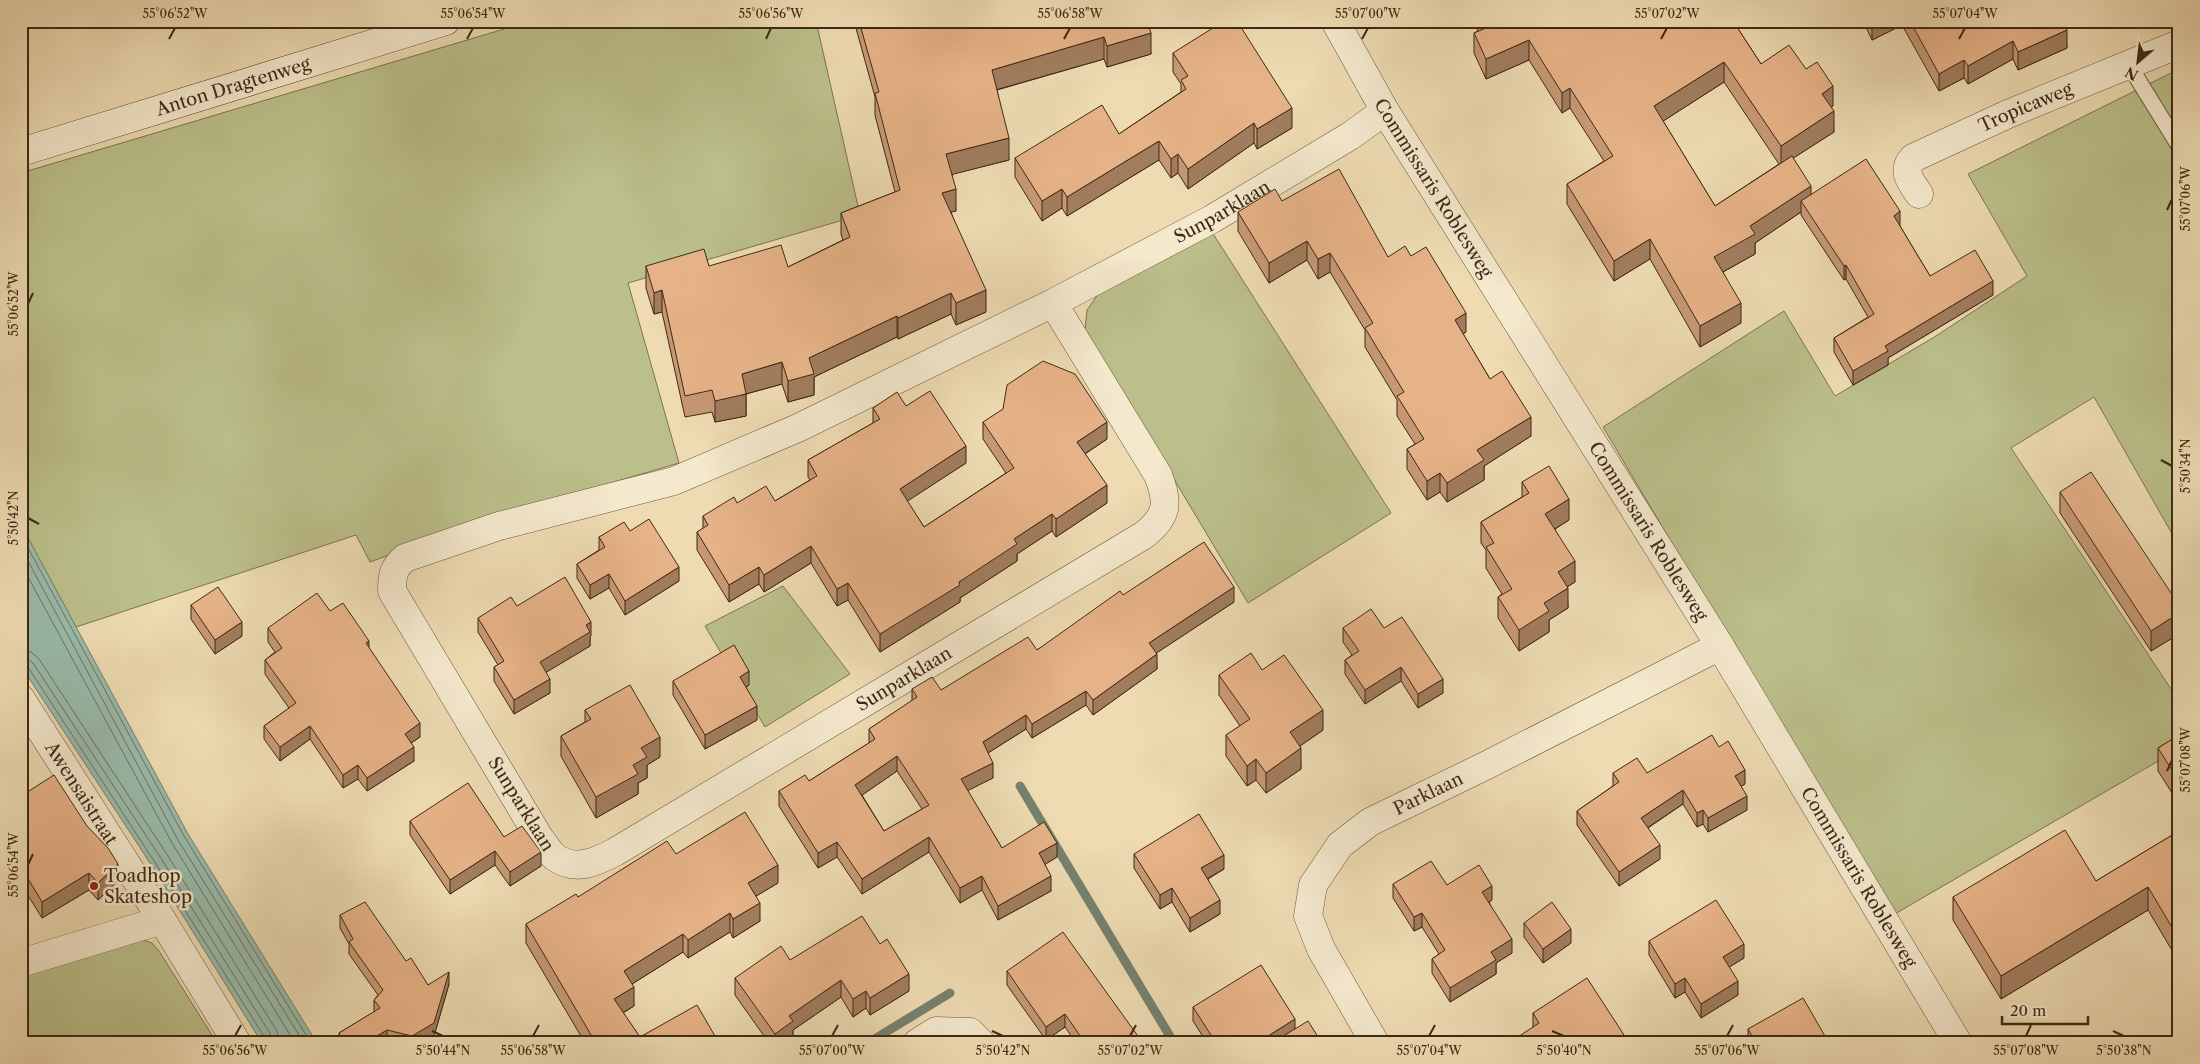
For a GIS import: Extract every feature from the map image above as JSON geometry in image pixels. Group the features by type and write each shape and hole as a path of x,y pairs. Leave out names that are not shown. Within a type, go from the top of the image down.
{"street":[{"name":"Anton Dragtenweg","path":"21,152 446,21"},
{"name":"Commissaris Roblesweg","path":"1335,21 1385,111 1720,646 1958,1043"},
{"name":"Tropicaweg","path":"1919,194 1906,169 1908,163 1913,158 2008,114 2179,44"},
{"name":"Sunparklaan","path":"1053,303 1158,475 1164,488 1166,506 1158,524 1144,535 615,852 592,864 572,865 555,857 540,839 392,591 392,577 397,565 405,558 500,526 674,481 798,428 1053,303 1212,219 1350,136 1385,111"},
{"name":"Parklaan","path":"1375,1043 1322,949 1308,916 1313,885 1340,845 1370,822 1487,765 1720,646"},
{"name":"Awensaistraat","path":"21,699 162,920 237,1043"},
{"path":"21,963 162,920"},
{"path":"917,1043 936,1031 975,1037"}],"lane":[{"path":"2129,65 2179,146"}],"green space":[{"path":"531,21 816,21 860,215 628,283 679,463 495,517 370,562 356,535 76,627 21,525 21,173"},
{"path":"2179,69 2179,546 2094,397 2011,448 2179,701 2179,749 1893,915 1603,427 1784,311 1835,396 1936,336 2027,276 1968,174"},
{"path":"1212,232 1391,513 1248,603 1085,330 1087,310 1099,293"},
{"path":"783,586 850,674 765,727 705,626"},
{"path":"138,938 152,943 159,951 217,1043 21,1043 21,971"}],"water":[{"path":"21,525 188,834 317,1043 262,1043 152,866 21,666"}],"building":[{"path":"859,21 1147,21 1151,33 1107,46 1104,37 992,70 1009,138 946,154 956,189 942,193 986,290 956,303 951,293 898,318 897,316 809,358 814,374 788,381 782,362 742,374 746,394 715,401 712,390 685,396 662,290 654,293 646,266 704,249 709,266 781,245 788,267 850,237 841,213 900,190 875,93 879,92"},
{"path":"1224,21 1237,21 1292,108 1257,129 1254,123 1188,169 1178,154 1171,159 1159,141 1067,197 1062,189 1042,201 1015,158 1102,105 1119,134 1186,89 1181,80 1188,76 1173,53"},
{"path":"1483,21 1733,21 1761,64 1789,45 1806,69 1817,62 1833,86 1822,94 1834,111 1781,146 1724,62 1654,106 1715,206 1792,156 1811,186 1750,226 1755,234 1714,257 1741,303 1700,326 1650,239 1614,261 1567,184 1613,156 1570,88 1562,93 1529,40 1486,59 1474,33 1486,28"},
{"path":"1910,21 2063,21 2067,30 2018,52 2013,41 1968,66 1964,60 1939,74"},
{"path":"1866,159 1900,211 1894,216 1930,276 1975,250 1993,281 1885,346 1888,351 1853,371 1834,338 1874,314 1846,265 1844,266 1801,201"},
{"path":"1339,169 1388,257 1405,246 1411,256 1426,247 1466,313 1455,320 1490,379 1502,371 1531,417 1477,450 1484,460 1447,483 1440,473 1427,481 1407,449 1424,439 1397,396 1404,392 1365,328 1373,323 1330,253 1318,259 1307,241 1269,263 1238,212 1275,189 1282,201"},
{"path":"1043,361 1075,374 1107,422 1077,442 1107,485 1056,519 1052,514 1014,539 1017,544 959,582 960,585 880,634 848,583 837,589 811,546 764,575 759,567 729,585 697,532 708,525 703,516 734,497 737,503 766,486 775,501 817,476 808,460 880,419 873,408 897,392 906,406 930,391 966,446 900,489 924,527 1014,468 983,422 1003,409 1007,385"},
{"path":"1549,466 1569,499 1545,514 1575,561 1558,572 1568,588 1544,603 1549,611 1519,630 1498,597 1512,589 1486,547 1494,543 1481,522 1529,493 1522,482"},
{"path":"2091,472 2179,605 2179,613 2151,631 2060,492"},
{"path":"649,519 679,567 625,601 609,574 590,585 577,564 605,547 599,537 624,522 630,531"},
{"path":"1204,542 1234,587 1149,643 1157,654 1093,700 1086,691 1032,724 1026,715 983,742 993,763 961,779 1002,848 1044,822 1057,843 1039,853 1051,876 998,906 982,876 960,888 929,837 862,879 837,842 818,853 779,791 805,775 809,781 875,739 869,729 917,697 912,689 932,677 941,690 1028,637 1037,650 1120,591 1123,595","holes":["897,756 929,805 884,831 855,785"]},
{"path":"565,577 591,622 586,625 590,632 540,662 550,679 514,700 494,667 504,661 478,618 511,597 517,606"},
{"path":"218,587 242,622 215,640 191,605"},
{"path":"317,593 330,611 343,603 369,641 366,643 420,723 405,734 414,747 367,778 358,765 343,775 310,726 280,747 264,726 296,703 265,660 282,648 268,628"},
{"path":"1371,609 1384,628 1402,617 1443,679 1418,694 1401,667 1365,690 1345,660 1359,651 1343,628"},
{"path":"734,645 749,671 740,677 757,706 705,735 673,681"},
{"path":"1251,653 1262,670 1284,655 1323,710 1290,732 1301,748 1266,773 1256,759 1247,766 1226,735 1250,719 1219,675"},
{"path":"630,685 660,737 641,748 647,757 633,765 638,774 596,797 561,736 591,719 585,710"},
{"path":"1712,735 1719,747 1728,741 1745,770 1735,776 1747,796 1708,818 1703,810 1697,813 1683,790 1641,818 1660,845 1619,872 1577,811 1619,782 1613,773 1637,758 1647,773"},
{"path":"2179,735 2179,781 2158,748"},
{"path":"54,775 87,826 108,848 118,864 98,883 89,873 42,902 21,867 21,796"},
{"path":"468,783 504,837 522,826 541,852 510,872 495,851 450,880 410,821"},
{"path":"745,812 778,865 748,883 760,903 733,919 730,913 688,940 683,934 624,971 634,987 614,999 640,1037 697,1005 719,1043 591,1043 594,1040 526,924 576,894 578,897 667,841 676,854"},
{"path":"1199,814 1224,855 1201,868 1220,900 1190,918 1172,888 1160,895 1134,854"},
{"path":"2065,830 2096,881 2179,831 2179,926 2173,929 2148,887 2001,976 1953,897"},
{"path":"1431,861 1447,885 1479,865 1492,886 1482,892 1512,939 1491,952 1496,960 1450,988 1432,959 1445,950 1422,913 1414,917 1393,884"},
{"path":"1716,900 1744,944 1723,957 1738,981 1701,1004 1685,978 1675,984 1649,941"},
{"path":"365,902 406,961 411,958 428,985 449,972 434,1023 412,1036 387,1030 365,1043 345,1043 339,1033 380,1008 374,1000 383,990 349,942 353,939 340,915"},
{"path":"1552,902 1571,929 1543,949 1524,923"},
{"path":"862,916 880,944 887,939 909,974 870,998 866,991 853,999 841,980 789,1016 793,1021 775,1034 735,978 781,946 790,960"},
{"path":"1063,932 1143,1043 1085,1043 1065,1014 1046,1027 1007,971"},
{"path":"1261,965 1295,1019 1257,1043 1238,1043 1237,1040 1233,1043 1216,1043 1193,1007"},
{"path":"1587,978 1624,1035 1613,1043 1509,1043 1539,1023 1533,1013"},
{"path":"1803,998 1829,1043 1756,1043 1748,1029"},
{"path":"1308,1021 1322,1043 1290,1043 1285,1035"}],"waterway":[{"path":"1020,786 1174,1043"},
{"path":"868,1043 950,993"}],"place":[{"name":"Toadhop Skateshop","path":"94,886"}]}
